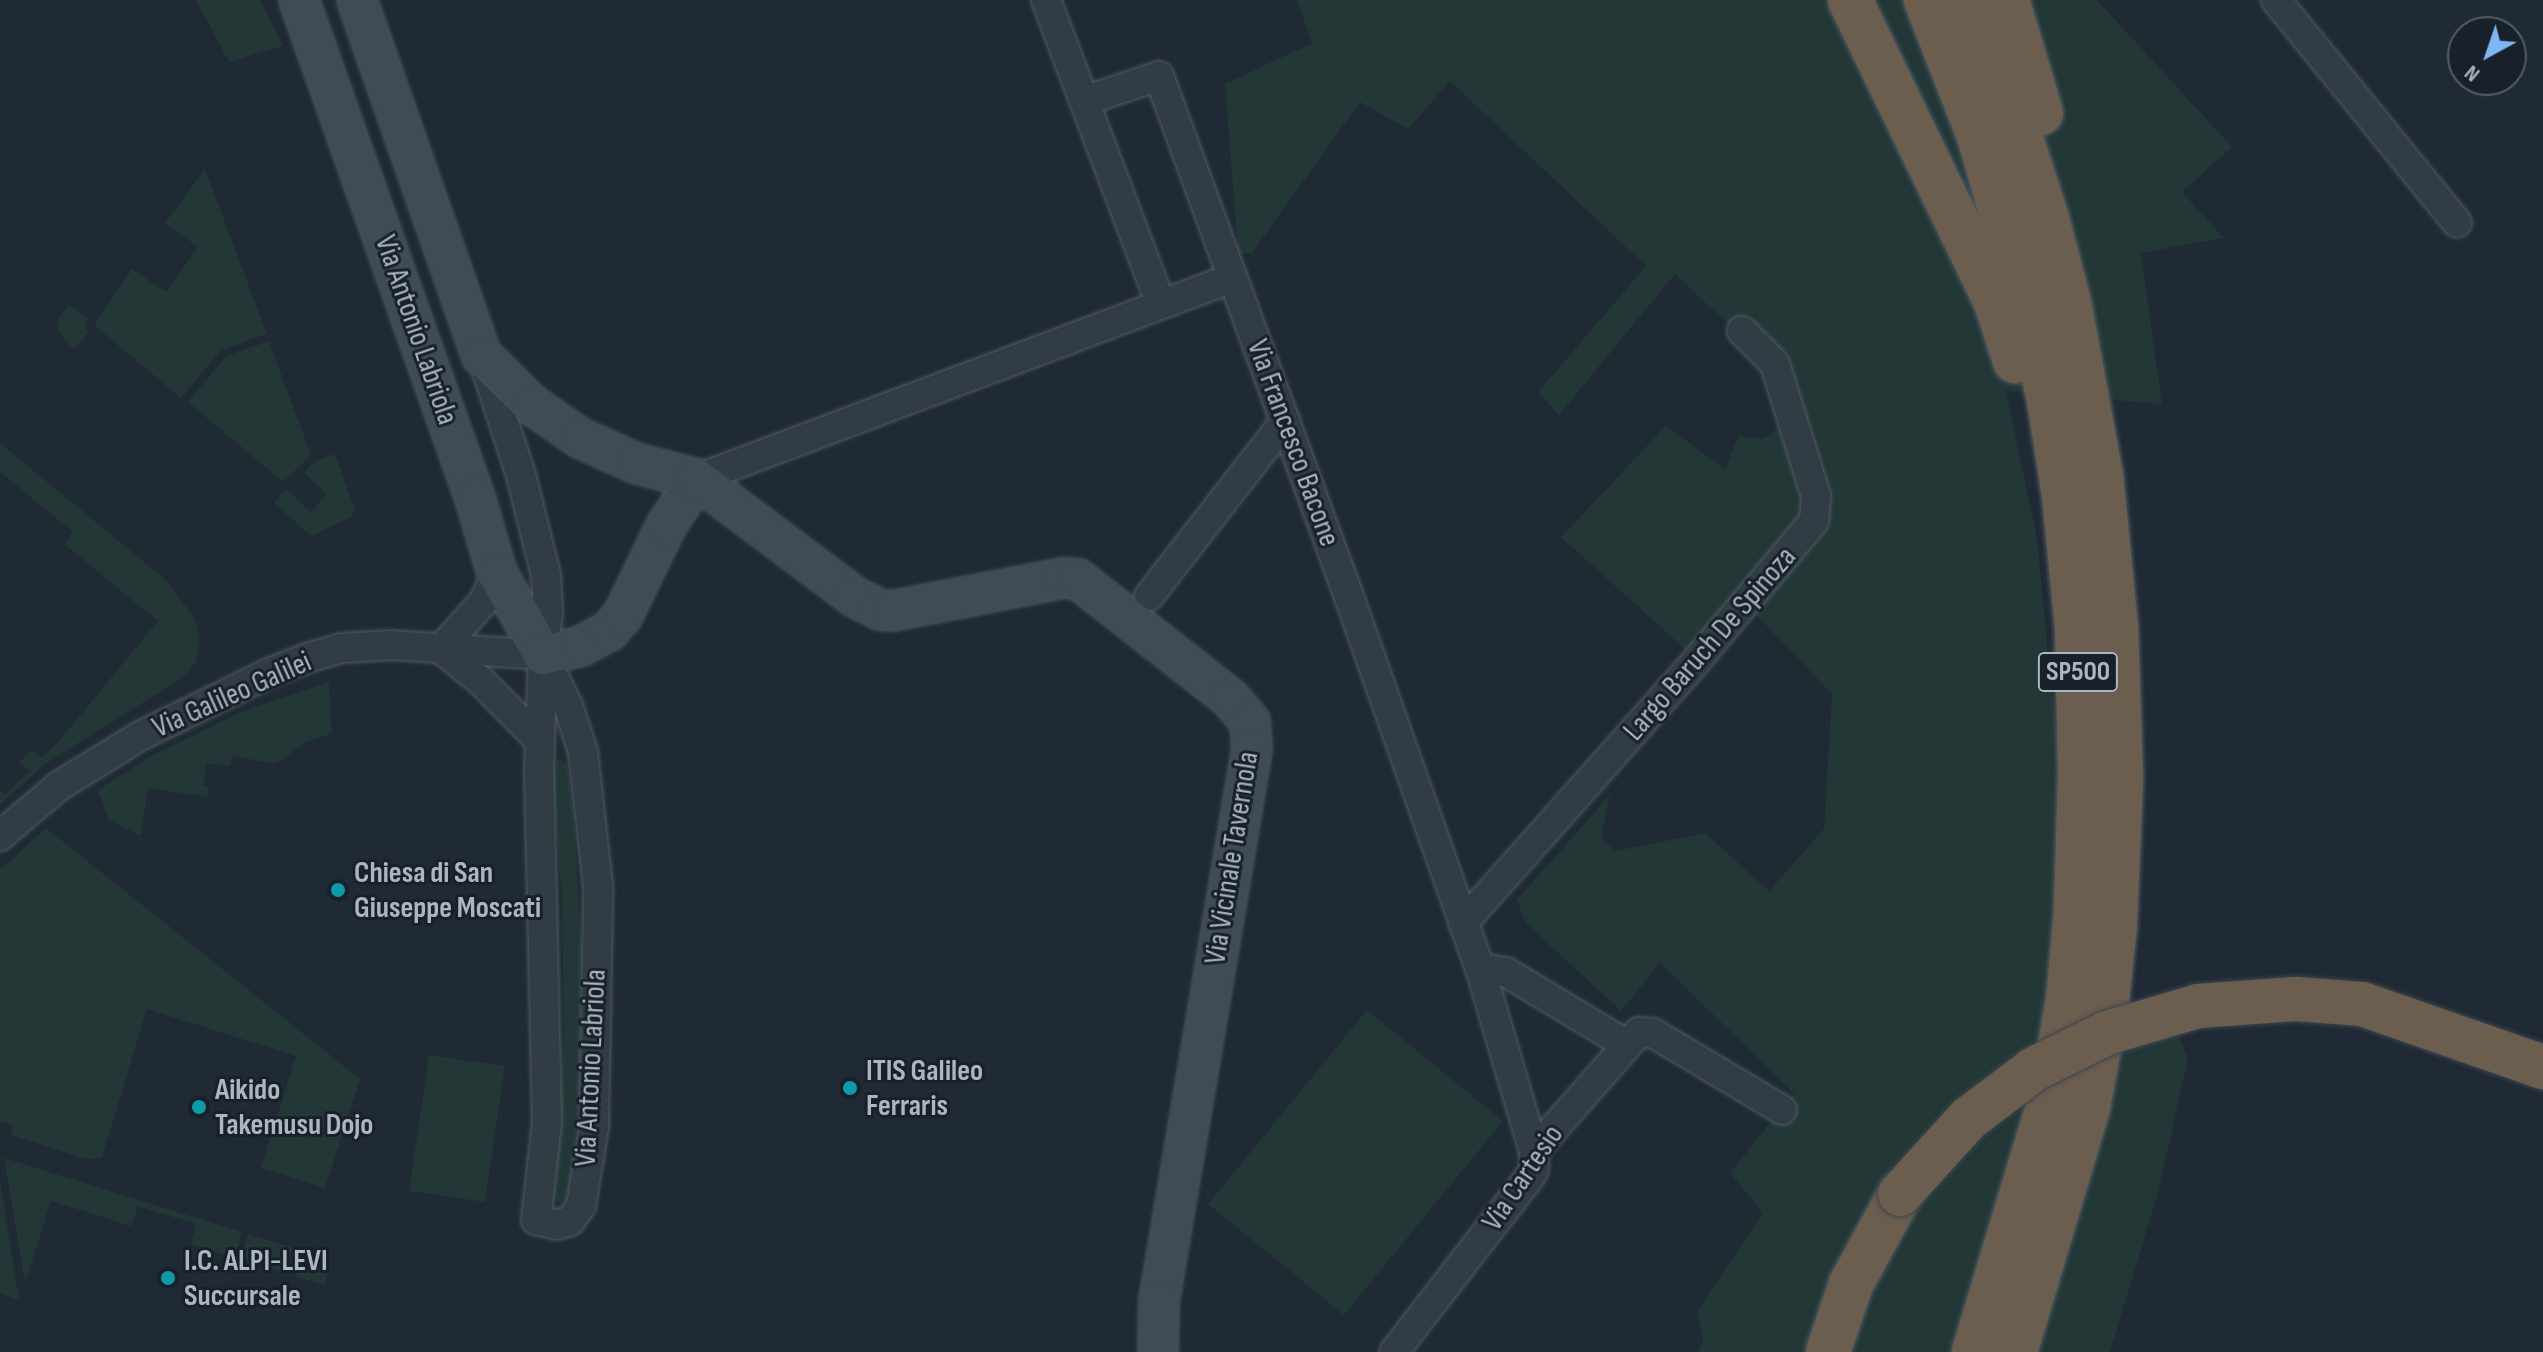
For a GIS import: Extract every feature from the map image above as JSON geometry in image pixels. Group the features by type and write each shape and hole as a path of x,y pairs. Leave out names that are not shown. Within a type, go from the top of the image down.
{"highway":[{"path":"1850,0 1996,302 2014,356 2040,497 2077,628"},
{"name":"SP500","path":"1926,0 1979,136 2029,306 2049,400 2064,495 2077,628 2080,774 2076,911 2068,1000 2051,1097 1974,1352"},
{"name":"SP500","path":"1968,0 2016,123 2047,219 2085,378 2101,475 2116,627 2121,778 2115,924 2106,1009 2088,1107 2015,1352"},
{"path":"2007,0 2090,275 2104,362 2101,475"},
{"path":"1828,1352 1851,1284 1900,1194 1968,1119 2034,1069 2107,1033 2198,1006 2296,999 2362,1004 2543,1067"}],"street":[{"name":"Via Antonio Labriola","path":"299,0 475,498 497,573 543,655 569,708 583,752 598,886 594,1127 581,1206 570,1221 557,1225 536,1220 547,1122 540,741 543,655 548,613 546,575 521,475 482,356 357,0"},
{"path":"1046,0 1161,304"},
{"path":"2276,0 2457,223"},
{"name":"Via Francesco Bacone","path":"1084,101 1159,76 1480,968 1534,1151"},
{"path":"482,356 531,404 580,438 635,463 697,479 1232,278"},
{"name":"Largo Baruch De Spinoza","path":"1463,923 1794,549 1814,521 1816,496 1775,364 1742,331"},
{"path":"1149,596 1285,421"},
{"path":"543,655 581,646 609,631 623,615 666,526 697,479"},
{"name":"Via Vicinale Tavernola","path":"697,479 855,597 880,610 892,611 1063,578 1078,579 1230,698 1250,722 1252,749 1159,1301 1158,1352"},
{"path":"497,573 484,601 465,626 441,649 481,681 540,741"},
{"name":"Via Galileo Galilei","path":"0,836 59,786 140,736 269,673 342,648 390,645 543,655"},
{"path":"1480,968 1506,972 1627,1045 1639,1032 1653,1033 1782,1110"},
{"name":"Via Cartesio","path":"1394,1352 1529,1178 1534,1170 1534,1151 1627,1045"}],"green space":[{"path":"196,0 260,0 283,46 229,62"},
{"path":"1297,0 2097,0 2232,147 2182,192 2224,238 2141,253 2162,404 2006,391 2037,538 2068,856 2044,1040 2175,1028 2188,1059 2158,1193 2110,1352 1699,1352 1703,1340 1697,1311 1763,1213 1730,1173 1794,1093 1660,963 1621,1011 1525,922 1517,900 1610,795 1601,839 1615,851 1705,833 1769,891 1824,829 1832,694 1746,604 1697,660 1561,537 1666,426 1725,469 1739,435 1762,439 1792,420 1776,369 1675,274 1559,415 1538,392 1646,266 1450,81 1408,129 1360,102 1252,253 1238,254 1225,84 1312,43"},
{"path":"205,169 267,334 221,350 181,398 94,325 132,269 166,292 198,247 165,223"},
{"path":"69,304 88,319 85,326 89,332 74,350 57,330 60,316"},
{"path":"269,341 311,455 283,482 188,402 226,356"},
{"path":"0,443 166,580 195,619 200,642 195,663 182,678 45,764 0,805 0,790 5,794 30,771 19,762 32,750 41,758 58,742 158,621 64,544 73,532 0,472"},
{"path":"335,454 355,510 351,517 311,536 274,503 286,489 311,512 327,494 304,473 315,461"},
{"path":"329,682 332,734 306,742 276,764 233,756 230,766 207,763 203,785 209,787 207,797 148,788 141,836 109,820 98,790 149,757 241,712"},
{"path":"559,758 567,765 573,807 582,954 580,1095 569,1195 562,1203 553,1200 552,1195 564,1044 562,893 552,786 552,768"},
{"path":"46,828 360,1079 325,1188 261,1168 296,1056 147,1009 102,1158 86,1159 11,1135 14,1126 0,1122 0,870"},
{"path":"1367,1010 1503,1121 1344,1315 1208,1204"},
{"path":"429,1055 505,1066 485,1202 409,1191"},
{"path":"4,1158 242,1232 234,1258 191,1244 196,1224 138,1206 131,1226 51,1201 25,1284"},
{"path":"0,1180 19,1300 0,1294"},
{"path":"248,1234 293,1248 285,1273 241,1259"},
{"path":"300,1257 330,1266 324,1285 295,1276"}],"place":[{"name":"Chiesa di San Giuseppe Moscati","path":"338,890"},
{"name":"ITIS Galileo Ferraris","path":"850,1088"},
{"name":"Aikido Takemusu Dojo","path":"199,1107"},
{"name":"I.C. ALPI-LEVI Succursale","path":"168,1278"}]}
